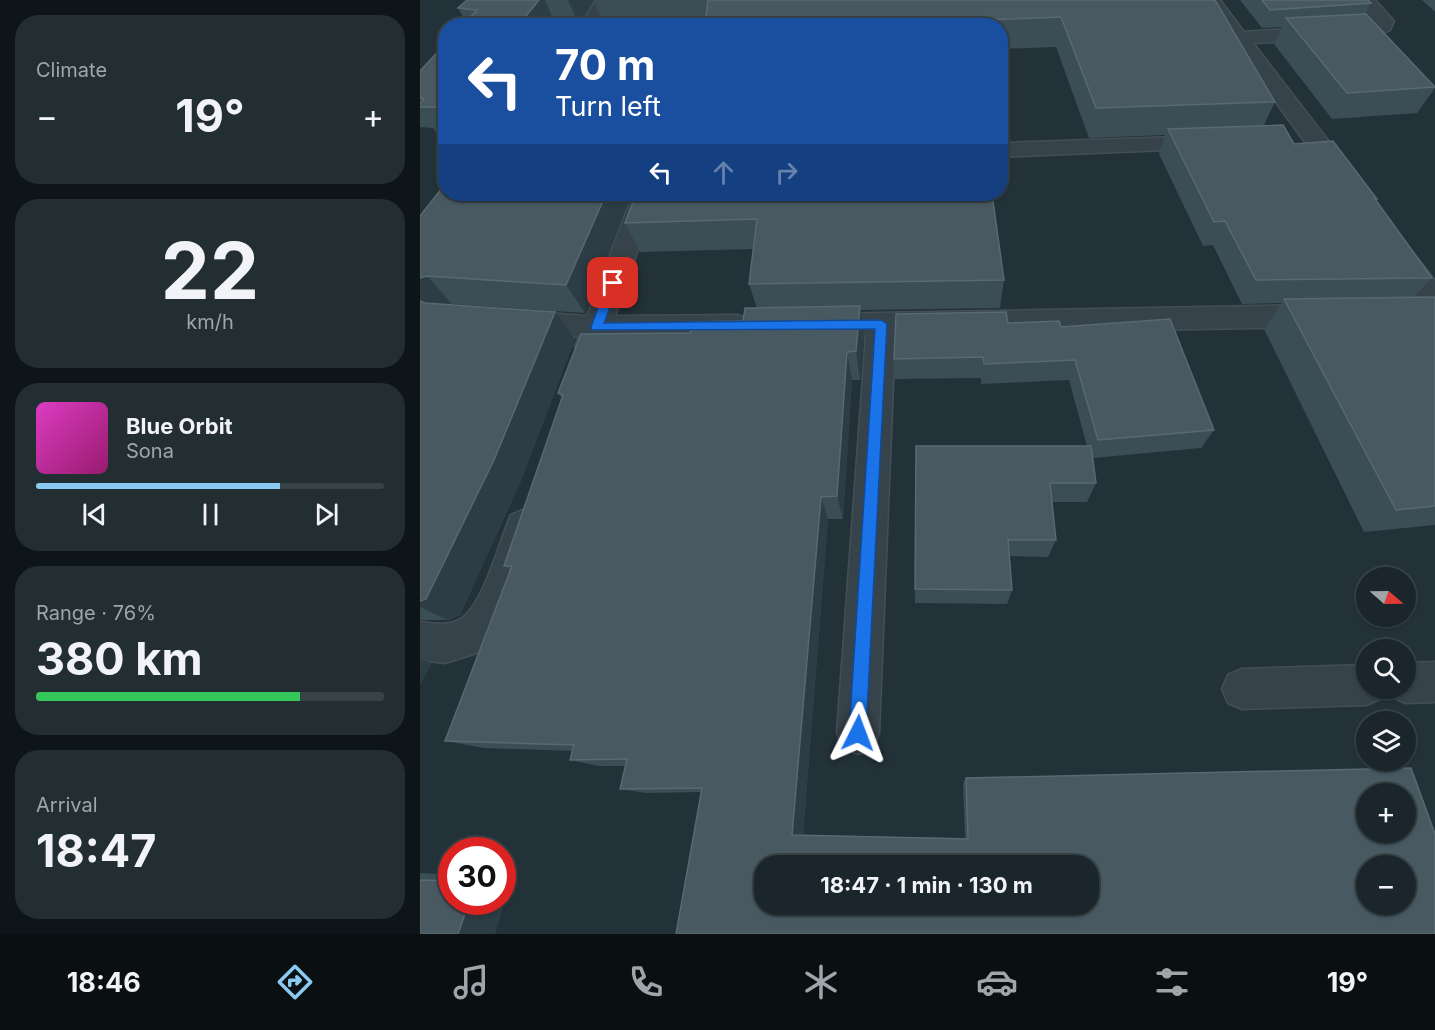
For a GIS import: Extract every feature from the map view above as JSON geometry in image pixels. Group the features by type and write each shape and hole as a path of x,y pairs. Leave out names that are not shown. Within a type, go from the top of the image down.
{"street":[{"path":"595,18 605,0"},
{"path":"1210,0 1238,38 1303,140 1354,192"},
{"path":"1238,38 1377,30 1383,26 1384,21 1365,0"},
{"path":"1008,150 1233,142"},
{"path":"580,372 642,201"},
{"path":"1388,236 1427,309"},
{"path":"798,325 1341,315"},
{"path":"497,320 597,327 763,326"},
{"path":"858,733 881,324"},
{"path":"420,641 445,644 463,639 478,630 494,606 535,495"},
{"path":"1416,683 1435,682"},
{"path":"1242,689 1356,685"}],"building":[{"path":"467,0 539,0 524,18 470,18 477,10 458,8"},
{"path":"708,0 1215,0 1275,102 1096,108 1061,17 1008,19 706,18"},
{"path":"1262,0 1368,0 1371,3 1270,10"},
{"path":"1366,14 1435,87 1347,93 1286,18"},
{"path":"438,52 438,107 420,107 424,98 420,98 420,71"},
{"path":"1283,125 1294,144 1333,141 1432,278 1256,280 1225,221 1214,222 1168,129"},
{"path":"438,193 438,201 603,201 566,285 427,276 420,278 420,216"},
{"path":"633,201 993,201 1004,280 749,284 757,219 625,223"},
{"path":"1435,297 1435,506 1396,510 1284,299"},
{"path":"420,301 555,312 494,460 426,599 420,601"},
{"path":"860,306 856,351 847,352 837,496 821,497 792,835 968,839 966,778 1356,769 1412,771 1435,834 1435,934 676,934 702,788 620,789 627,759 570,760 574,745 445,741 512,566 504,566 563,395 558,393 581,334 690,333 692,322 743,321 745,308"},
{"path":"1006,312 1008,323 1059,321 1061,327 1170,319 1214,430 1098,440 1075,360 984,364 983,357 894,359 896,314"},
{"path":"916,446 1091,446 1096,483 1050,483 1056,540 1008,540 1012,590 915,589"},
{"path":"420,880 438,881 438,915 465,915 458,934 420,934"}],"route":[{"path":"613,283 597,327 881,324 858,733"}]}
